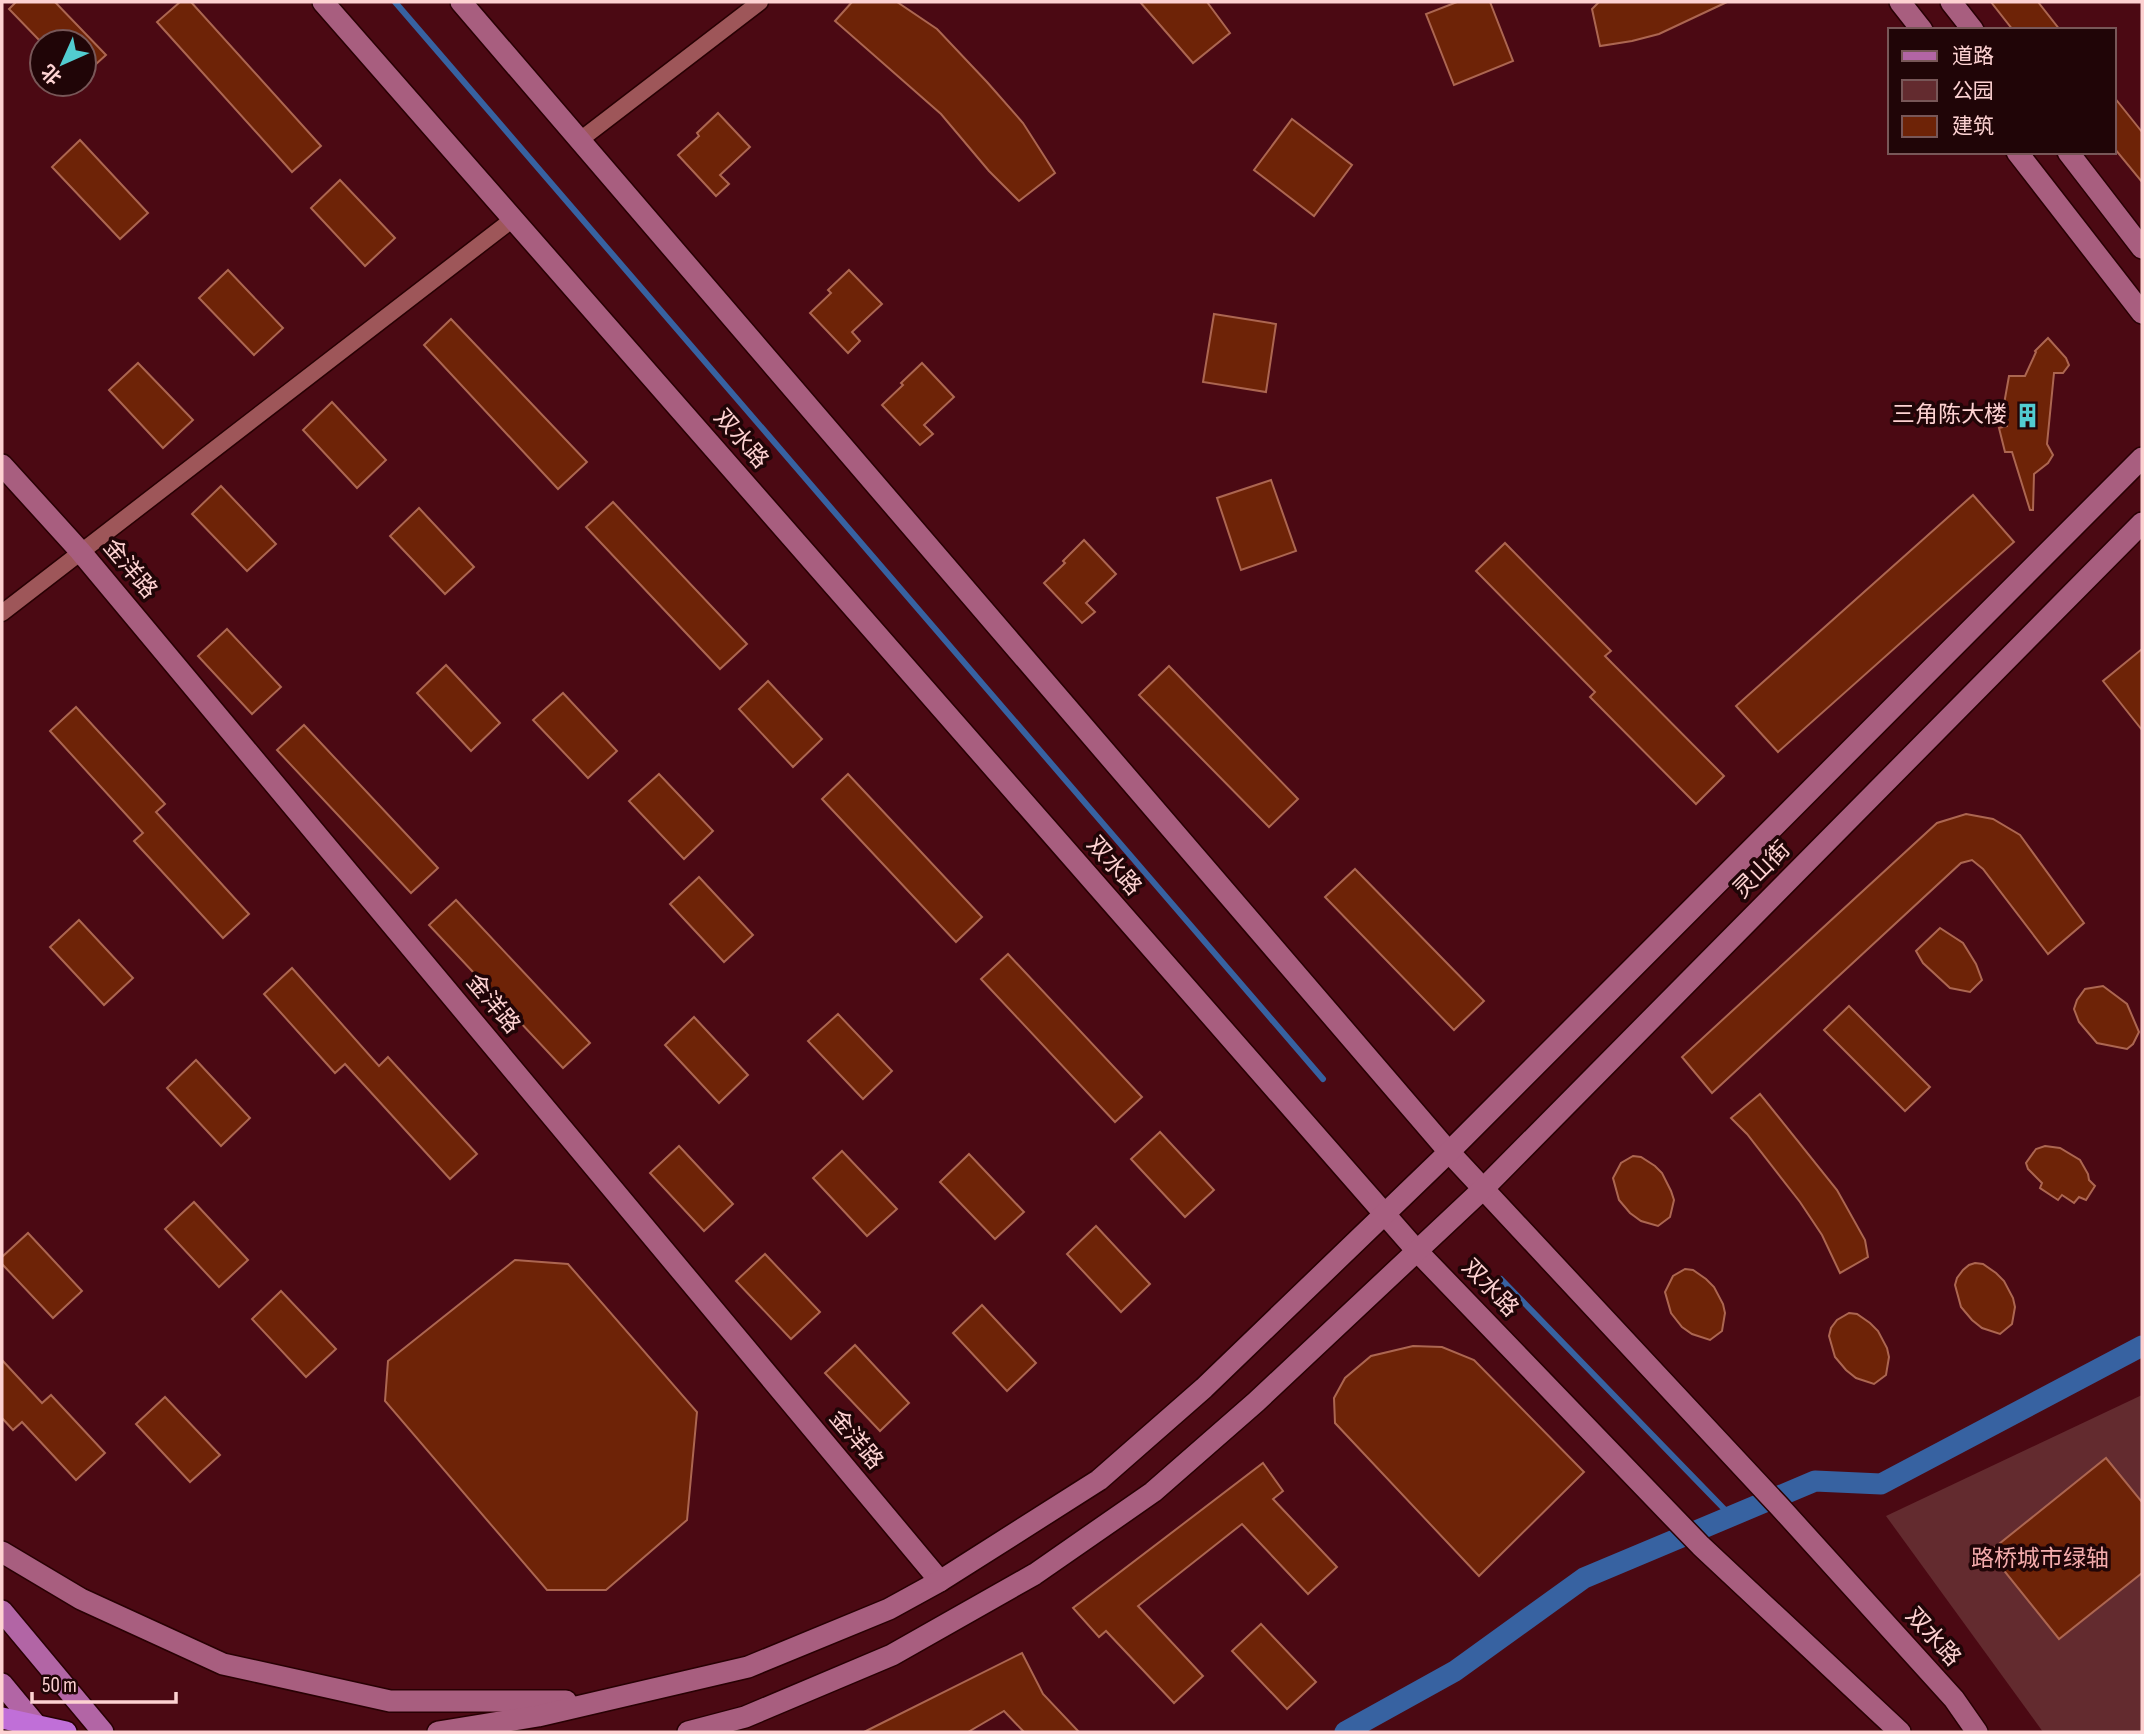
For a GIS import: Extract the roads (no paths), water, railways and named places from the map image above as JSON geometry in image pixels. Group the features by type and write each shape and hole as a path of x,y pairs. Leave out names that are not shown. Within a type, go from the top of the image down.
{"highway":[{"path":"2,1718 39,1729 66,1732"}],"main road":[{"name":"双水路","path":"323,2 1417,1251 1701,1546 1900,1732"},
{"name":"双水路","path":"461,2 1449,1152 1780,1507 1954,1699 1977,1732"},
{"path":"1900,2 1920,28"},
{"path":"1951,2 1971,28"},
{"path":"2019,154 2142,313"},
{"path":"2070,154 2142,248"},
{"name":"灵山街","path":"604,1700 748,1667 888,1609 940,1581 1099,1480 1204,1388 1449,1152 2142,458"},
{"name":"金洋路","path":"2,465 80,551 940,1581"},
{"name":"灵山街","path":"688,1732 745,1717 892,1655 1035,1574 1153,1492 1256,1402 1483,1189 2142,523"},
{"path":"2,1552 81,1599 223,1664 390,1701 604,1700"},
{"path":"2,1611 103,1732"},
{"path":"2,1684 39,1729"},
{"path":"438,1732 538,1716 604,1700"}],"street":[{"path":"580,140 760,2"},
{"path":"2,613 513,219"}],"waterway":[{"path":"395,2 1323,1079"},
{"path":"1501,1279 1731,1516"},
{"path":"1345,1732 1455,1671 1584,1578 1815,1481 1881,1484 2142,1346"}],"place":[{"name":"三角陈大楼","path":"2027,415"}],"park label":[{"name":"路桥城市绿轴","path":"2040,1559"}]}
